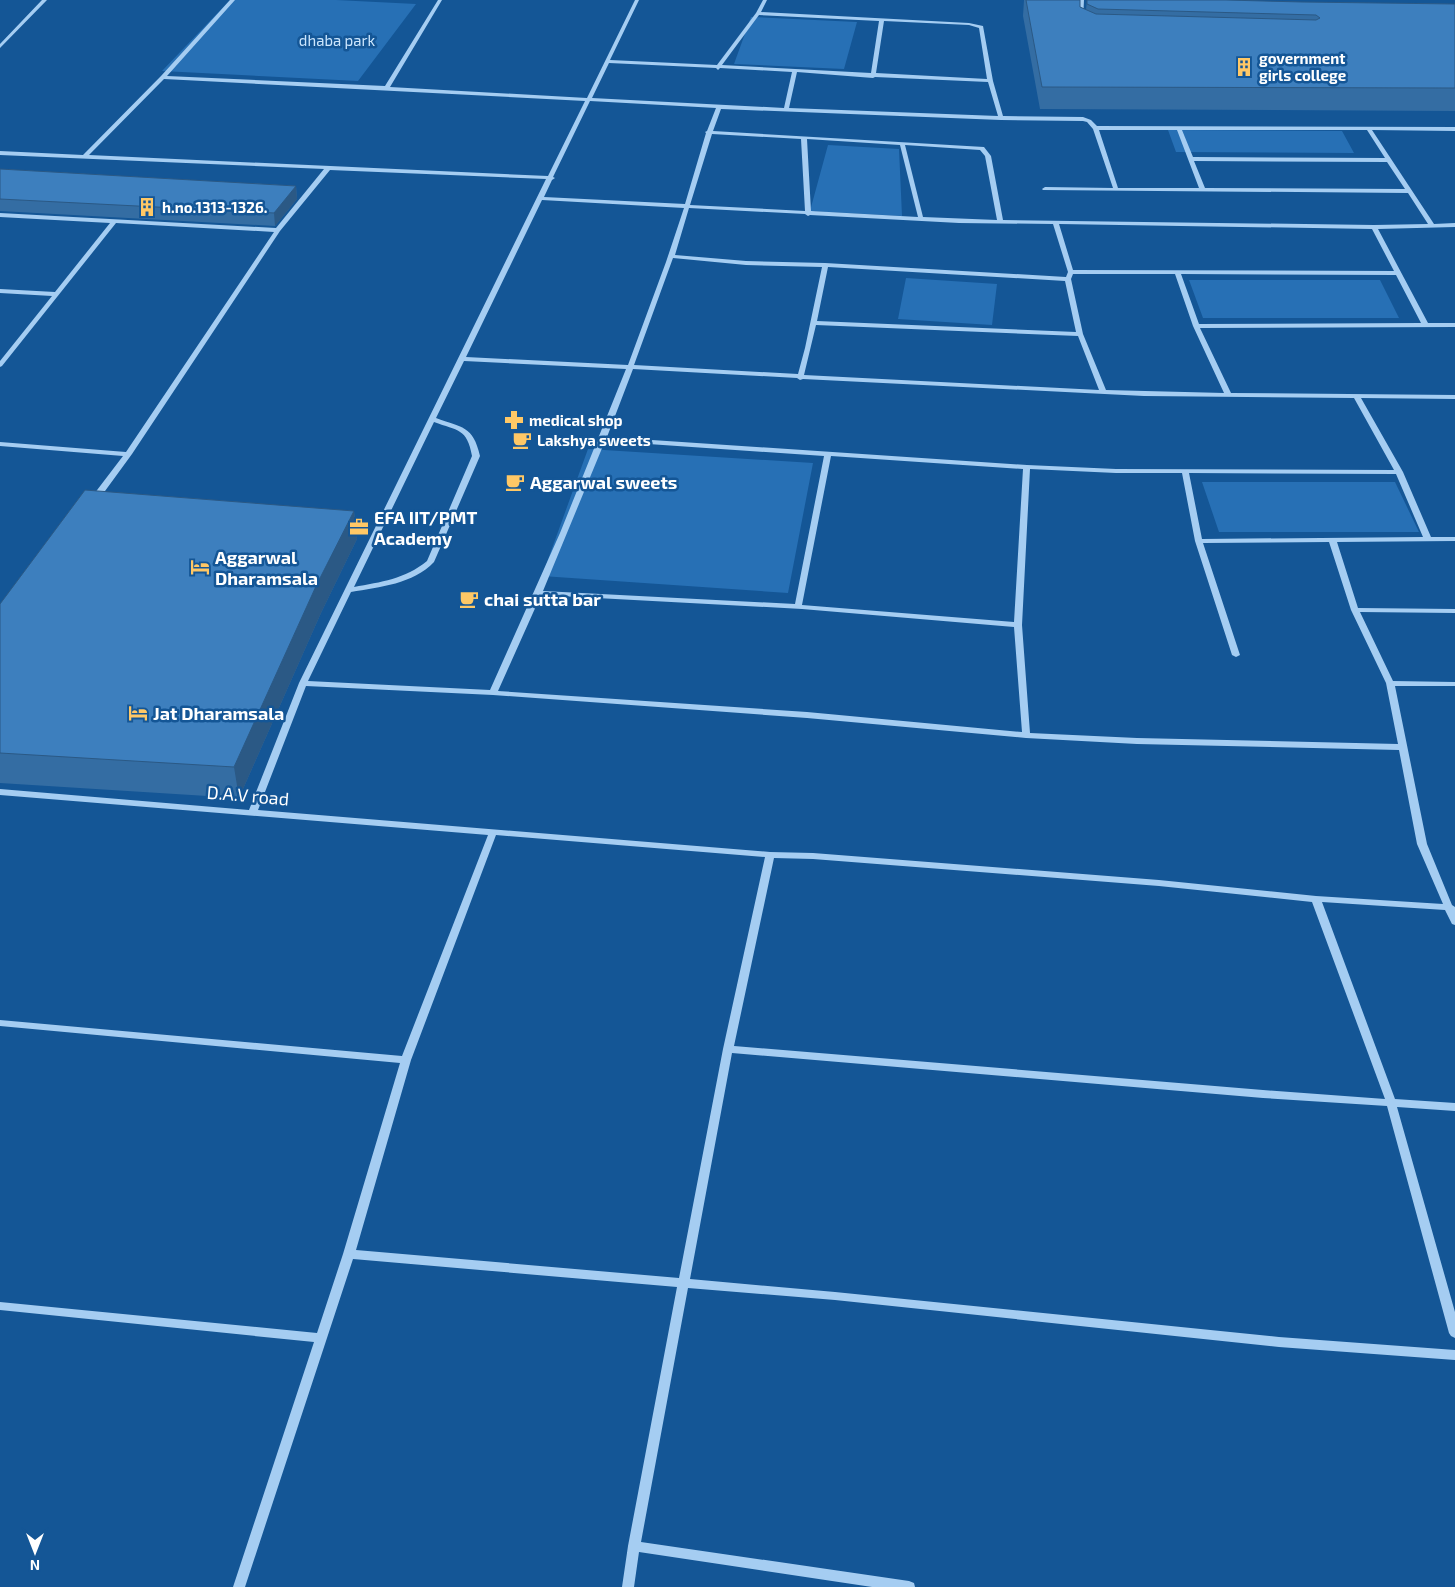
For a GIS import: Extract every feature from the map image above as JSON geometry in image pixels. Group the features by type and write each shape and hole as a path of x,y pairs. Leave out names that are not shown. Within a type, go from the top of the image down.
{"street":[{"path":"0,47 45,0"},
{"path":"84,157 163,77 233,0"},
{"path":"387,88 440,0"},
{"path":"253,811 303,684 539,198 552,178 638,0"},
{"path":"718,68 758,13 765,0"},
{"path":"1080,27 1082,0"},
{"path":"758,13 981,26 990,81 1001,118"},
{"path":"873,76 882,20"},
{"path":"608,61 990,81"},
{"path":"786,109 795,71"},
{"path":"163,77 719,107 1001,118 1083,119 1089,121 1096,128 1116,190"},
{"path":"493,693 540,593 632,366 689,206 708,132 719,107"},
{"path":"1096,128 1453,130 1455,136"},
{"path":"1179,128 1203,190"},
{"path":"1369,130 1432,225"},
{"path":"708,132 982,148 987,152 1000,222"},
{"path":"804,137 808,214"},
{"path":"902,143 921,219"},
{"path":"0,153 552,178"},
{"path":"1190,159 1388,160"},
{"path":"87,509 128,454 278,230 328,168"},
{"path":"1044,189 1409,191"},
{"path":"539,198 808,214 1056,224 1374,227 1455,225"},
{"path":"0,215 278,230"},
{"path":"0,365 114,222"},
{"path":"1056,224 1071,272 1068,279 1080,334 1103,392"},
{"path":"1374,227 1425,324"},
{"path":"672,256 746,263 825,265 1068,279"},
{"path":"800,378 825,265"},
{"path":"1071,272 1397,273"},
{"path":"1177,272 1196,326 1228,395"},
{"path":"0,291 56,294"},
{"path":"813,323 1080,334"},
{"path":"1196,326 1455,325"},
{"path":"461,360 632,366 800,378 1103,392 1455,397"},
{"path":"1356,396 1399,472 1428,539"},
{"path":"348,590 404,579 420,571 430,562 476,456 473,441 465,431 432,419"},
{"path":"601,439 1027,468 1185,472 1399,472"},
{"path":"0,444 128,454"},
{"path":"798,607 828,454"},
{"path":"1026,735 1018,625 1027,468"},
{"path":"1185,472 1199,541 1236,655"},
{"path":"1332,539 1355,610 1390,683 1401,748 1422,844 1455,922"},
{"path":"1199,541 1455,539"},
{"path":"540,593 798,607 1018,625"},
{"path":"1355,610 1455,611"},
{"path":"1390,683 1455,684"},
{"path":"303,684 493,693 807,715 1026,735 1137,741 1401,748"},
{"name":"D.A.V road","path":"0,792 770,854 1160,883 1316,899 1450,907"},
{"path":"239,1587 349,1254 406,1060 493,832"},
{"path":"628,1587 634,1546 728,1049 770,854"},
{"path":"1316,899 1391,1102 1455,1333"},
{"path":"0,1024 406,1060"},
{"path":"728,1049 1262,1094 1455,1108"},
{"path":"349,1254 685,1283 1279,1342 1455,1355"},
{"path":"0,1306 320,1338"},
{"path":"634,1546 909,1587"}],"green space":[{"name":"dhaba park","path":"230,0 336,0 416,4 358,81 162,71"},
{"path":"751,17 857,22 844,69 734,64"},
{"path":"1168,130 1342,131 1354,153 1176,152"},
{"path":"828,145 899,149 902,216 810,211"},
{"path":"906,278 997,284 992,325 898,319"},
{"path":"1189,280 1380,280 1399,318 1203,318"},
{"path":"588,449 813,463 788,593 542,576"},
{"path":"1202,482 1395,482 1419,532 1219,532"}],"building":[{"name":"government girls college","path":"1026,0 1080,0 1080,7 1096,14 1316,20 1320,18 1316,15 1098,9 1087,4 1087,0 1226,0 1455,4 1455,88 1042,87"},
{"path":"0,169 296,186 274,213 0,199"},
{"path":"85,490 354,511 317,584 234,767 0,753 0,604"}],"place":[{"name":"government girls college","path":"1244,67"},
{"name":"h.no.1313-1326.","path":"147,207"},
{"name":"medical shop","path":"514,420"},
{"name":"Lakshya sweets","path":"522,440"},
{"name":"Aggarwal sweets","path":"515,482"},
{"name":"EFA IIT/PMT Academy","path":"359,527"},
{"name":"Aggarwal Dharamsala","path":"200,567"},
{"name":"chai sutta bar","path":"469,599"},
{"name":"Jat Dharamsala","path":"138,713"}]}
